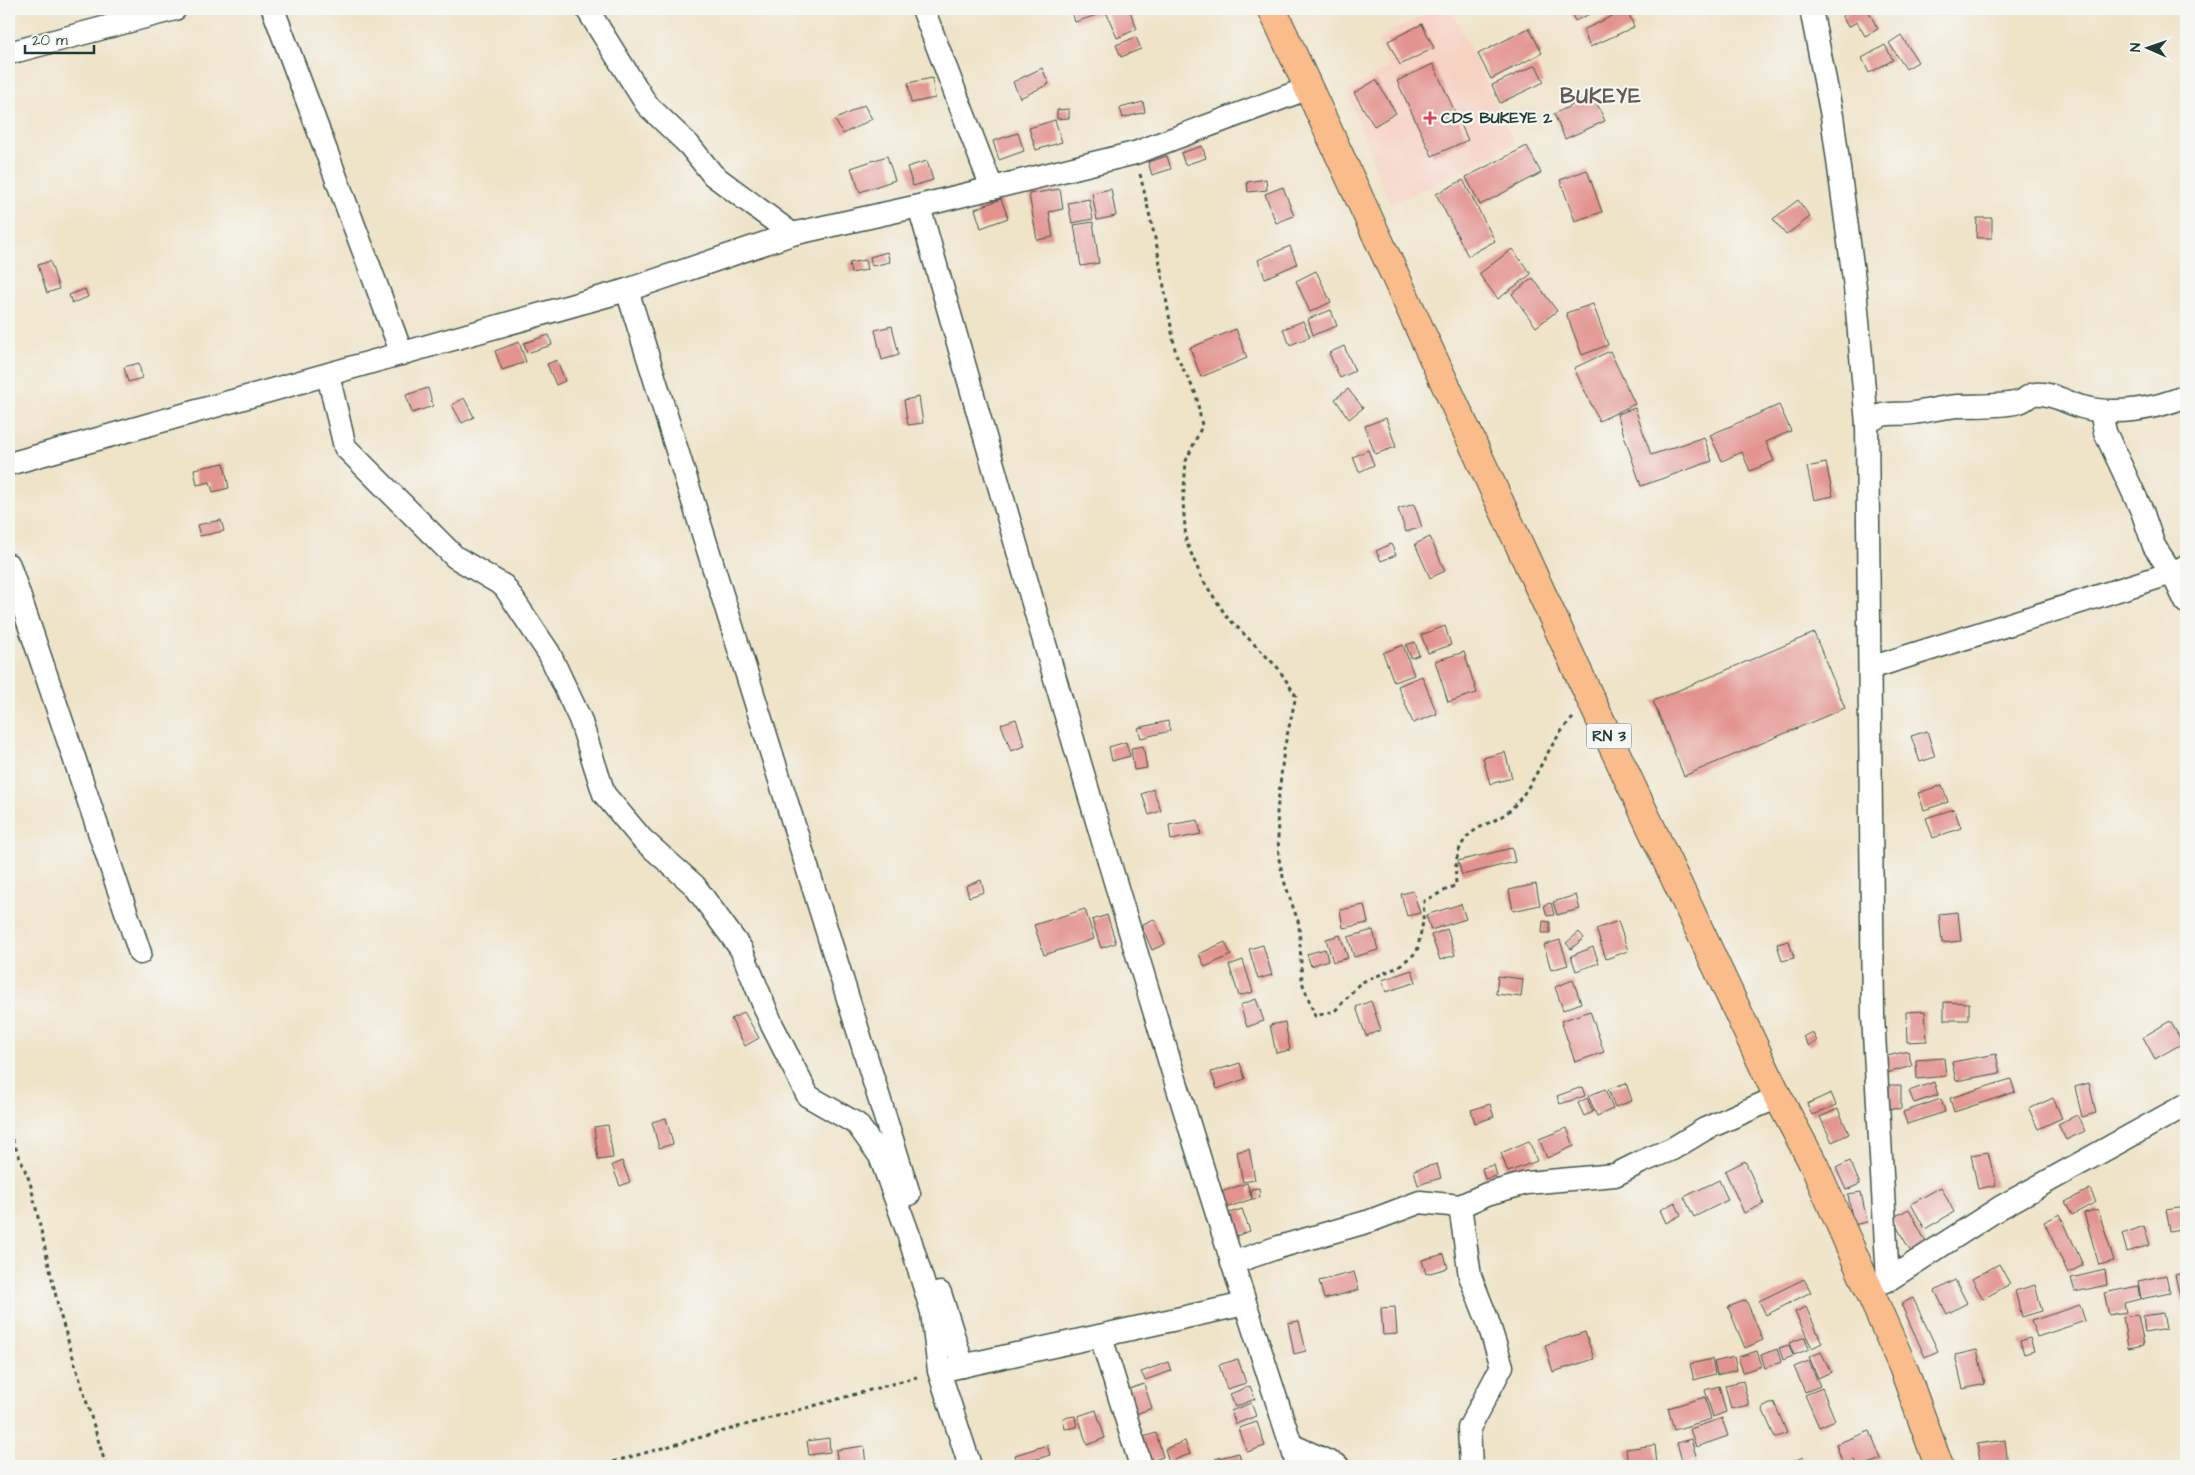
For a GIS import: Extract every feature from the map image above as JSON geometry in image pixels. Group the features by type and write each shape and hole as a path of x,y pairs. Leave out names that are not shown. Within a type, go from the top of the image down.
{"highway":[{"name":"RN 3","path":"1272,9 1591,700 1778,1097 1879,1283 1903,1367 1939,1466"}],"street":[{"path":"9,53 175,9"},
{"path":"273,9 402,354"},
{"path":"587,9 647,105 689,145 713,175 792,234"},
{"path":"923,9 992,188"},
{"path":"1811,9 1832,116 1855,287 1867,424 1873,1016 1879,1283"},
{"path":"9,464 627,290 792,234 918,206 1135,153 1309,88"},
{"path":"918,206 1049,664 1232,1263 1298,1466"},
{"path":"627,290 963,1366"},
{"path":"328,374 345,447 454,557 504,586 550,653 580,719 604,794 642,839 694,885 741,949 772,1025 808,1096 857,1124 880,1156 908,1233 932,1312 939,1371 970,1466"},
{"path":"1867,424 1877,415 1911,414 1945,407 2020,402 2034,393 2049,395 2101,411 2150,408 2167,405 2186,396"},
{"path":"2101,411 2105,432 2142,511 2154,546 2179,570 2186,602"},
{"path":"9,565 140,953"},
{"path":"1870,668 2179,570"},
{"path":"1232,1263 1279,1247 1370,1221 1420,1202 1460,1206 1487,1194 1527,1183 1615,1175 1672,1149 1705,1129 1778,1097"},
{"path":"1879,1283 2001,1207 2186,1105"},
{"path":"1460,1206 1470,1276 1487,1319 1502,1366 1469,1428 1471,1466"},
{"path":"939,1371 1245,1304"},
{"path":"1100,1337 1141,1466"},
{"path":"1291,1445 1338,1466"}],"path":[{"path":"1135,153 1157,247 1176,355 1196,394 1202,426 1186,461 1183,502 1186,541 1202,579 1226,617 1278,668 1296,696 1284,749 1277,812 1279,858 1284,881 1299,924 1302,982 1315,1016 1335,1011 1360,983 1396,968 1417,952 1423,922 1424,901 1456,885 1455,859 1469,836 1514,808 1541,768 1563,727 1591,700"},
{"path":"9,1132 30,1182 60,1314 106,1466"},
{"path":"598,1466 939,1371"}],"shaded area":[{"name":"CDS BUKEYE 2","path":"1437,9 1451,9 1515,144 1390,205 1347,92 1389,67 1378,41 1394,30"}],"building":[{"path":"1071,9 1099,9 1100,14 1075,22"},
{"path":"1105,9 1129,9 1137,29 1117,38"},
{"path":"1569,9 1600,9 1575,21"},
{"path":"1627,9 1634,27 1590,47 1583,30"},
{"path":"1855,9 1867,9 1878,29 1865,36 1857,22 1848,27 1842,16"},
{"path":"1422,24 1434,48 1400,65 1388,41"},
{"path":"1529,28 1542,53 1491,79 1478,54"},
{"path":"1901,35 1918,62 1906,69 1889,43"},
{"path":"1136,37 1141,49 1121,57 1116,45"},
{"path":"1885,45 1893,60 1869,73 1862,58"},
{"name":"CDS BUKEYE 2","path":"1433,64 1468,140 1432,156 1397,81"},
{"path":"1536,65 1544,82 1500,103 1492,85"},
{"path":"1042,68 1049,84 1020,98 1013,82"},
{"path":"932,78 935,98 911,103 908,83"},
{"path":"1376,80 1396,113 1374,126 1354,93"},
{"path":"1593,95 1605,121 1565,139 1554,114"},
{"path":"1143,102 1145,112 1123,118 1120,108"},
{"path":"864,105 872,119 843,134 835,120"},
{"path":"1069,109 1069,118 1057,119 1057,110"},
{"path":"1055,120 1062,142 1036,150 1029,128"},
{"path":"1018,133 1024,151 999,160 993,141"},
{"path":"1202,146 1206,158 1185,165 1181,153"},
{"path":"1527,146 1541,173 1480,205 1466,177"},
{"path":"887,156 895,180 860,192 851,168"},
{"path":"1167,156 1171,169 1152,175 1148,162"},
{"path":"927,161 933,180 913,186 907,167"},
{"path":"1587,170 1602,212 1575,221 1560,180"},
{"path":"1266,179 1267,190 1248,192 1247,182"},
{"path":"1463,180 1495,241 1468,256 1436,194"},
{"path":"1283,187 1294,216 1276,223 1265,194"},
{"path":"1060,189 1063,209 1049,212 1053,237 1037,240 1029,194"},
{"path":"1111,189 1116,216 1097,220 1092,193"},
{"path":"1001,199 1008,218 981,228 975,209"},
{"path":"1089,199 1093,219 1072,223 1068,203"},
{"path":"1798,200 1810,217 1786,235 1773,219"},
{"path":"1977,218 1992,218 1992,238 1976,238"},
{"path":"1093,222 1099,263 1081,266 1074,225"},
{"path":"1290,246 1297,264 1265,278 1258,260"},
{"path":"1512,249 1531,274 1498,299 1479,274"},
{"path":"887,252 890,262 872,266 870,257"},
{"path":"865,260 867,270 851,273 849,263"},
{"path":"50,261 59,289 47,293 38,265"},
{"path":"1316,271 1331,302 1310,312 1296,281"},
{"path":"1533,278 1557,311 1536,327 1512,294"},
{"path":"85,289 88,297 72,303 69,295"},
{"path":"1593,304 1608,345 1582,355 1566,313"},
{"path":"1331,310 1337,326 1313,335 1308,319"},
{"path":"1303,321 1310,337 1290,345 1283,329"},
{"path":"892,326 899,355 882,360 875,330"},
{"path":"1236,329 1247,358 1201,377 1190,348"},
{"path":"549,335 552,345 527,353 524,343"},
{"path":"519,342 526,362 502,370 495,351"},
{"path":"1344,346 1355,371 1340,378 1329,353"},
{"path":"1610,351 1635,404 1599,421 1574,368"},
{"path":"557,360 565,381 556,385 547,364"},
{"path":"139,363 142,378 128,382 124,367"},
{"path":"428,388 433,406 412,413 406,395"},
{"path":"1348,389 1363,408 1349,419 1335,399"},
{"path":"919,397 923,423 908,425 904,400"},
{"path":"464,398 474,417 462,423 452,405"},
{"path":"1779,405 1791,431 1766,442 1774,461 1750,471 1742,452 1722,461 1710,435"},
{"path":"1635,408 1651,455 1704,437 1712,461 1641,486 1617,414"},
{"path":"1386,418 1396,447 1375,454 1365,426"},
{"path":"1368,450 1374,465 1359,472 1353,457"},
{"path":"224,463 229,488 213,492 210,482 197,485 194,469"},
{"path":"1826,463 1833,496 1814,500 1807,467"},
{"path":"1414,504 1422,527 1406,532 1398,509"},
{"path":"221,520 224,531 200,536 197,525"},
{"path":"1430,537 1445,571 1430,578 1415,544"},
{"path":"1391,544 1396,555 1381,561 1376,551"},
{"path":"1445,626 1451,645 1428,653 1421,635"},
{"path":"1814,633 1845,708 1684,776 1653,701"},
{"path":"1415,642 1419,655 1411,658 1406,645"},
{"path":"1403,645 1414,675 1394,682 1383,653"},
{"path":"1464,652 1477,693 1448,702 1435,661"},
{"path":"1422,676 1437,714 1413,723 1398,686"},
{"path":"1016,719 1025,746 1011,751 1001,724"},
{"path":"1168,721 1170,731 1141,738 1138,728"},
{"path":"1927,731 1935,757 1920,762 1911,736"},
{"path":"1126,742 1130,756 1112,761 1109,747"},
{"path":"1143,746 1147,768 1134,770 1131,748"},
{"path":"1505,752 1512,778 1490,784 1483,758"},
{"path":"1942,785 1948,802 1924,810 1918,793"},
{"path":"1153,789 1161,811 1149,815 1142,794"},
{"path":"1954,809 1961,828 1933,838 1926,818"},
{"path":"1198,820 1201,834 1171,840 1169,825"},
{"path":"1512,848 1515,862 1462,875 1458,861"},
{"path":"981,880 984,892 969,897 966,886"},
{"path":"1536,884 1540,905 1513,911 1509,890"},
{"path":"1413,891 1420,913 1407,916 1401,894"},
{"path":"1576,895 1580,909 1557,915 1553,902"},
{"path":"1551,903 1554,915 1547,916 1544,905"},
{"path":"1461,904 1466,919 1431,930 1426,915"},
{"path":"1364,905 1368,923 1343,928 1340,910"},
{"path":"1085,909 1094,939 1044,955 1034,925"},
{"path":"1958,912 1961,941 1942,943 1939,914"},
{"path":"1107,915 1116,943 1101,948 1092,920"},
{"path":"1154,919 1165,944 1152,950 1141,925"},
{"path":"1543,921 1550,922 1550,933 1542,933"},
{"path":"1618,921 1628,951 1606,959 1596,929"},
{"path":"1447,929 1455,955 1440,960 1431,935"},
{"path":"1373,930 1378,950 1354,957 1348,937"},
{"path":"1579,932 1584,938 1571,949 1566,943"},
{"path":"1340,935 1348,958 1333,962 1326,939"},
{"path":"1560,940 1568,965 1551,970 1544,945"},
{"path":"1789,941 1794,958 1782,961 1777,944"},
{"path":"1225,942 1231,955 1205,967 1199,954"},
{"path":"1263,945 1272,975 1258,979 1249,949"},
{"path":"1593,947 1599,963 1576,971 1571,956"},
{"path":"1325,949 1328,960 1311,966 1307,954"},
{"path":"1243,960 1253,992 1239,996 1229,965"},
{"path":"1412,970 1416,982 1386,992 1382,980"},
{"path":"1498,976 1523,979 1521,997 1496,994"},
{"path":"1573,980 1581,1003 1563,1010 1555,987"},
{"path":"1256,999 1264,1021 1247,1027 1240,1005"},
{"path":"1371,1001 1381,1030 1366,1036 1356,1007"},
{"path":"1944,1002 1969,1003 1969,1020 1944,1020"},
{"path":"1590,1011 1604,1052 1575,1062 1561,1021"},
{"path":"1925,1011 1927,1041 1907,1042 1906,1012"},
{"path":"744,1012 759,1038 745,1046 731,1019"},
{"path":"2170,1021 2183,1043 2155,1059 2143,1037"},
{"path":"1285,1022 1290,1050 1276,1053 1270,1025"},
{"path":"1812,1032 1817,1041 1809,1046 1803,1037"},
{"path":"1908,1051 1912,1066 1883,1074 1879,1058"},
{"path":"1996,1054 2000,1073 1956,1081 1952,1062"},
{"path":"1944,1058 1946,1076 1917,1079 1916,1060"},
{"path":"1240,1063 1245,1079 1217,1089 1211,1072"},
{"path":"2011,1079 2015,1092 1954,1112 1950,1098"},
{"path":"1934,1082 1938,1095 1914,1103 1909,1091"},
{"path":"1626,1083 1632,1101 1615,1107 1608,1089"},
{"path":"2089,1083 2096,1113 2082,1117 2075,1087"},
{"path":"1885,1085 1901,1085 1901,1109 1885,1108"},
{"path":"1582,1087 1585,1096 1560,1104 1557,1096"},
{"path":"1605,1089 1613,1109 1597,1116 1588,1096"},
{"path":"1831,1093 1836,1105 1812,1115 1807,1104"},
{"path":"1587,1098 1593,1112 1584,1116 1578,1103"},
{"path":"2053,1098 2062,1118 2038,1129 2029,1109"},
{"path":"1941,1099 1945,1112 1907,1124 1903,1112"},
{"path":"1490,1104 1494,1117 1475,1123 1471,1110"},
{"path":"1838,1109 1849,1134 1832,1142 1820,1117"},
{"path":"2077,1115 2085,1131 2066,1140 2058,1124"},
{"path":"666,1118 673,1144 659,1148 652,1122"},
{"path":"608,1125 613,1158 598,1160 594,1127"},
{"path":"1567,1128 1574,1146 1547,1158 1539,1139"},
{"path":"1529,1141 1537,1161 1508,1172 1501,1153"},
{"path":"1249,1149 1255,1180 1243,1182 1237,1152"},
{"path":"1988,1152 1996,1185 1978,1189 1971,1155"},
{"path":"622,1161 630,1182 620,1186 612,1165"},
{"path":"1745,1161 1764,1204 1744,1213 1725,1171"},
{"path":"1850,1161 1860,1184 1846,1190 1836,1168"},
{"path":"1437,1164 1441,1178 1418,1185 1414,1170"},
{"path":"1494,1165 1497,1176 1485,1179 1482,1168"},
{"path":"1719,1180 1728,1200 1694,1217 1684,1197"},
{"path":"1247,1183 1252,1199 1223,1209 1218,1193"},
{"path":"1941,1187 1954,1212 1925,1229 1911,1204"},
{"path":"1259,1188 1260,1198 1252,1199 1251,1189"},
{"path":"2090,1189 2096,1202 2072,1215 2065,1202"},
{"path":"1861,1192 1867,1222 1853,1225 1848,1194"},
{"path":"1675,1202 1681,1215 1666,1223 1660,1210"},
{"path":"2186,1207 2186,1228 2170,1231 2166,1210"},
{"path":"1242,1209 1250,1231 1233,1237 1226,1214"},
{"path":"1909,1209 1928,1246 1912,1254 1892,1218"},
{"path":"2098,1209 2114,1261 2099,1265 2084,1213"},
{"path":"2060,1214 2083,1265 2068,1273 2044,1222"},
{"path":"2144,1226 2150,1245 2127,1252 2122,1234"},
{"path":"1444,1254 1448,1268 1426,1274 1422,1260"},
{"path":"1999,1264 2010,1284 1983,1299 1972,1279"},
{"path":"2105,1270 2107,1285 2075,1292 2071,1278"},
{"path":"1354,1272 1359,1290 1324,1299 1319,1281"},
{"path":"2186,1272 2186,1300 2181,1301 2175,1275"},
{"path":"2166,1275 2170,1293 2141,1299 2138,1281"},
{"path":"1804,1279 1811,1292 1766,1315 1759,1301"},
{"path":"1955,1280 1967,1303 1947,1314 1935,1291"},
{"path":"2035,1285 2042,1311 2022,1317 2015,1291"},
{"path":"2138,1286 2140,1299 2124,1303 2126,1312 2109,1315 2104,1293"},
{"path":"1913,1298 1938,1351 1925,1357 1901,1304"},
{"path":"1746,1300 1763,1340 1745,1348 1728,1307"},
{"path":"2080,1305 2085,1321 2037,1337 2031,1321"},
{"path":"1395,1307 1397,1334 1383,1335 1381,1308"},
{"path":"1806,1307 1822,1343 1812,1348 1795,1312"},
{"path":"2163,1313 2166,1329 2145,1333 2143,1316"},
{"path":"2138,1315 2144,1345 2128,1348 2123,1317"},
{"path":"1299,1321 1306,1351 1294,1354 1288,1323"},
{"path":"1585,1332 1594,1359 1553,1372 1545,1345"},
{"path":"1805,1337 1809,1349 1794,1355 1789,1343"},
{"path":"2030,1338 2034,1351 2024,1354 2020,1341"},
{"path":"1789,1345 1793,1356 1783,1360 1779,1348"},
{"path":"1777,1349 1781,1362 1765,1368 1761,1355"},
{"path":"1977,1350 1985,1384 1963,1389 1955,1355"},
{"path":"1757,1351 1762,1366 1743,1372 1738,1357"},
{"path":"1821,1352 1831,1372 1818,1378 1809,1357"},
{"path":"1734,1357 1737,1370 1717,1375 1714,1362"},
{"path":"1238,1359 1246,1383 1227,1389 1219,1365"},
{"path":"1712,1359 1715,1374 1694,1380 1690,1364"},
{"path":"1809,1361 1820,1386 1805,1392 1794,1367"},
{"path":"1168,1362 1171,1371 1145,1380 1141,1372"},
{"path":"1743,1381 1749,1405 1731,1409 1725,1385"},
{"path":"1144,1384 1152,1408 1128,1417 1120,1392"},
{"path":"1250,1386 1255,1399 1235,1407 1230,1394"},
{"path":"1719,1386 1726,1412 1713,1417 1705,1390"},
{"path":"1822,1388 1835,1420 1819,1427 1805,1395"},
{"path":"1705,1397 1711,1419 1674,1430 1668,1408"},
{"path":"1774,1402 1787,1433 1775,1438 1762,1408"},
{"path":"1251,1403 1256,1416 1236,1424 1231,1411"},
{"path":"1096,1410 1105,1438 1087,1445 1078,1416"},
{"path":"1075,1416 1077,1427 1065,1429 1063,1418"},
{"path":"1722,1418 1728,1436 1696,1447 1690,1429"},
{"path":"1257,1422 1265,1446 1247,1452 1239,1428"},
{"path":"1870,1431 1881,1459 1864,1466 1857,1466 1854,1460 1843,1464 1836,1444"},
{"path":"1156,1433 1163,1457 1145,1463 1137,1439"},
{"path":"829,1438 830,1452 809,1455 807,1441"},
{"path":"1691,1439 1697,1459 1683,1464 1677,1443"},
{"path":"2005,1440 2008,1466 1981,1466 1977,1444"},
{"path":"1185,1441 1190,1454 1169,1462 1165,1449"},
{"path":"1047,1445 1050,1455 1018,1465 1015,1455"},
{"path":"1655,1445 1657,1465 1628,1466 1626,1449"},
{"path":"864,1446 866,1466 838,1466 836,1450"},
{"path":"1239,1453 1242,1466 1216,1466 1215,1459"},
{"path":"1803,1457 1807,1466 1783,1466"}],"place":[{"name":"CDS BUKEYE 2","path":"1430,118"}],"district":[{"name":"BUKEYE","path":"1601,96"}]}
